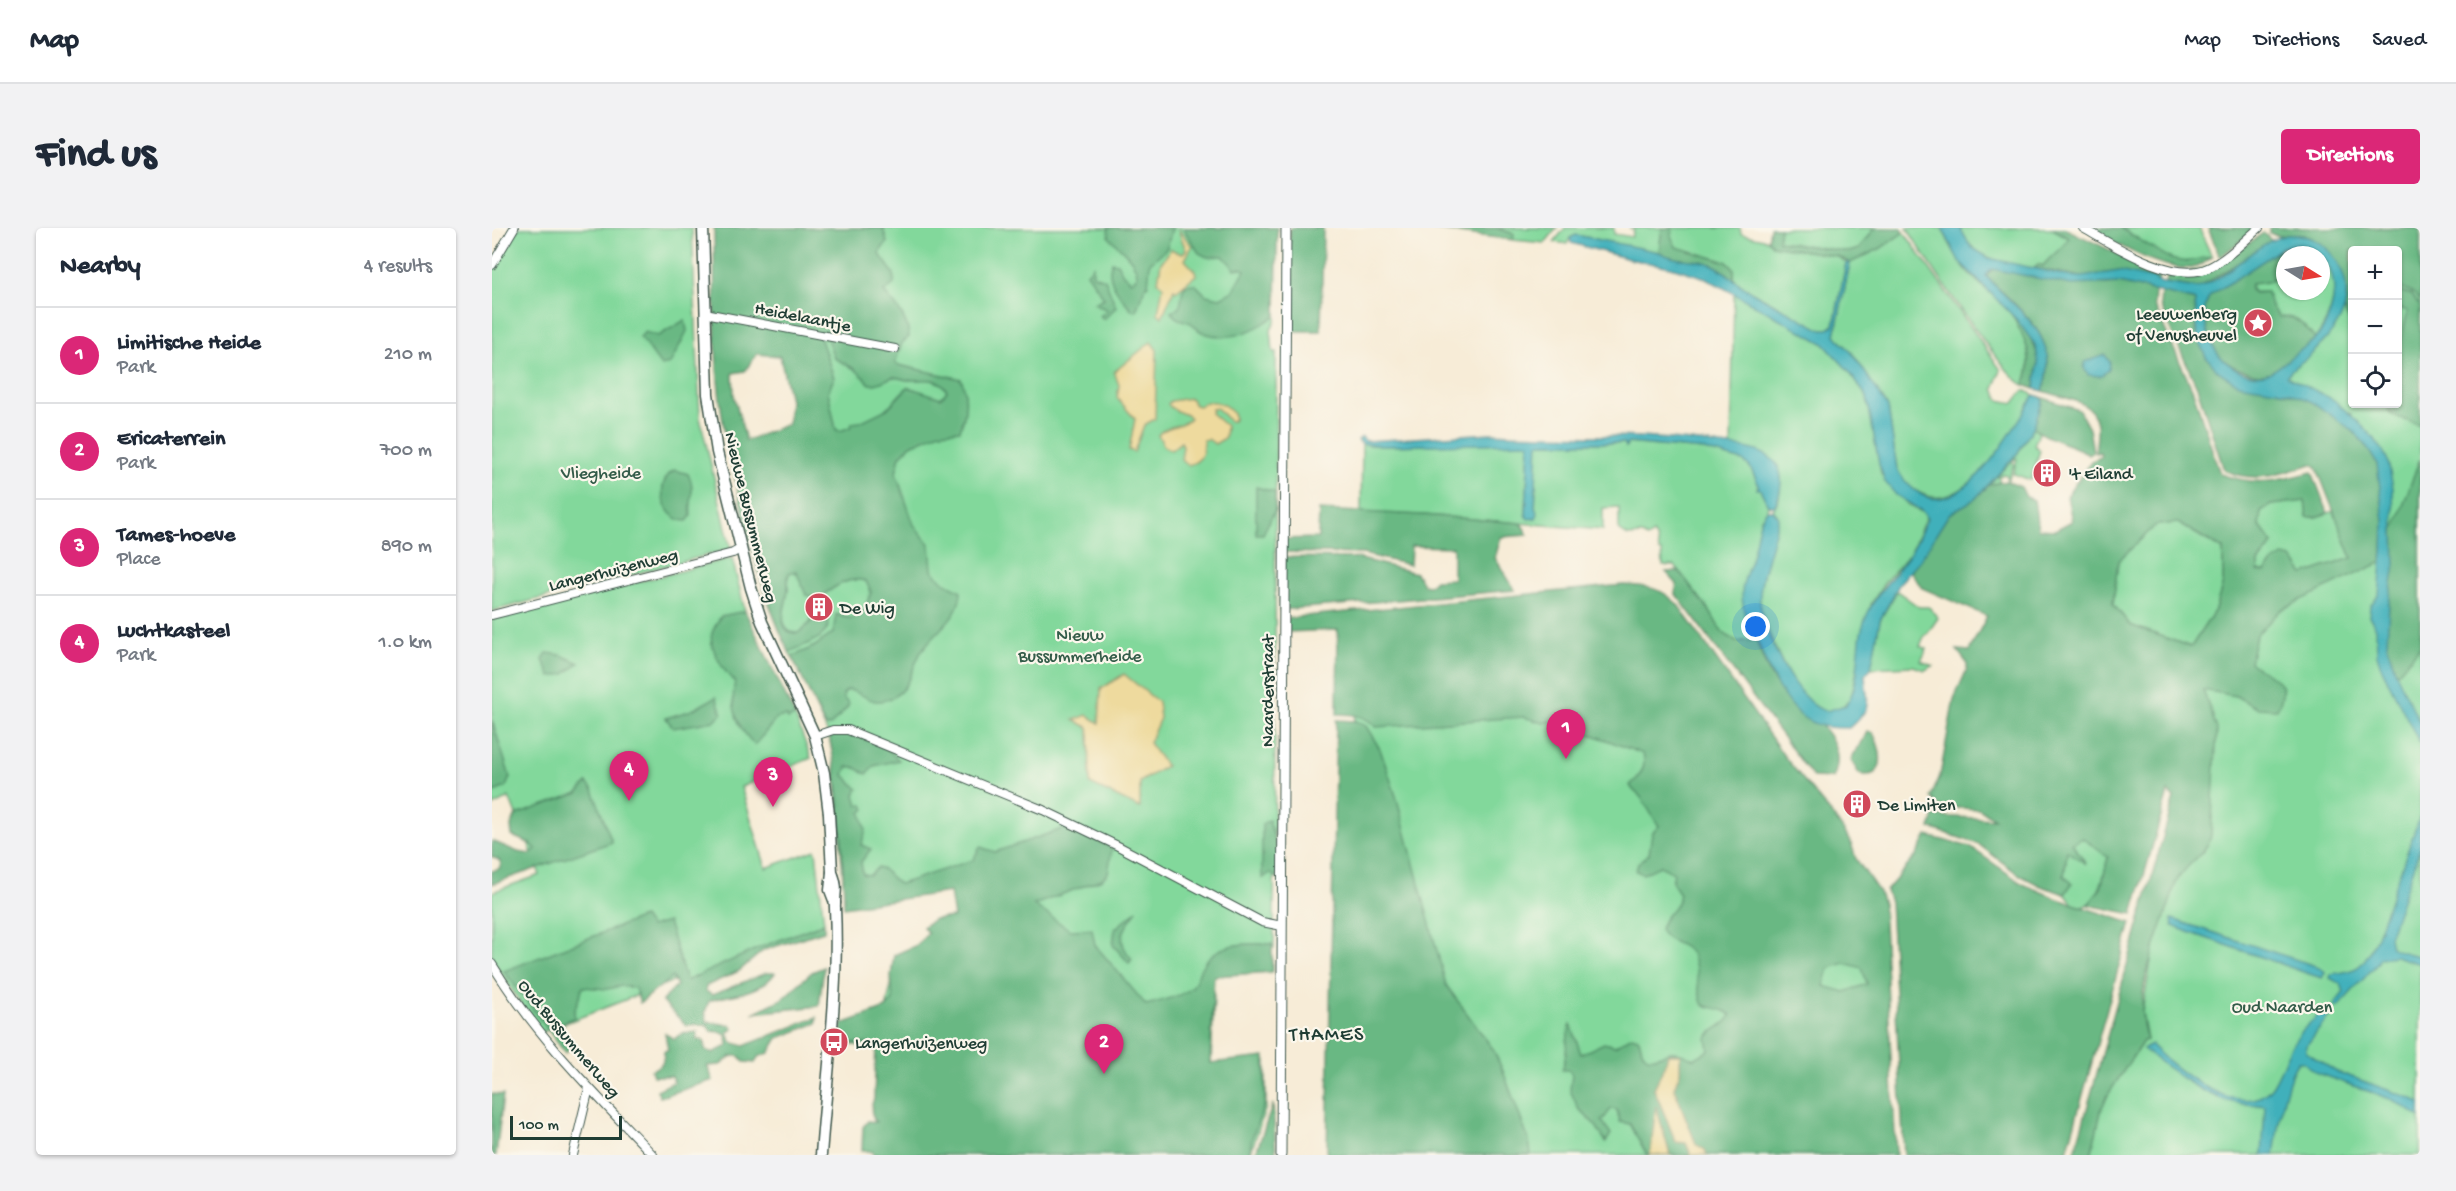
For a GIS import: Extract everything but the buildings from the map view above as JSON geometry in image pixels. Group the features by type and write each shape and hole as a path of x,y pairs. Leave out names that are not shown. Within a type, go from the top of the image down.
{"main road":[{"name":"Nieuwe Bussummerweg","path":"703,228 708,394 717,452 740,549 762,622 815,736 824,773 832,872 830,890 835,903 835,961 821,1155"}],"street":[{"path":"492,265 514,228"},
{"name":"Naarderstraat","path":"1281,1155 1286,228"},
{"path":"2083,228 2117,247 2171,271 2207,268 2220,261 2259,228"},
{"name":"Heidelaantje","path":"705,313 895,349"},
{"name":"Langerhuizenweg","path":"492,615 633,580 726,555 740,549"},
{"path":"815,736 833,730 848,730 879,742 1043,810 1118,846 1262,922 1282,926"},
{"name":"Oud Bussummerweg","path":"492,964 542,1033 589,1088 653,1155"},
{"path":"573,1155 589,1088"}],"green space":[{"name":"Vliegheide","path":"518,228 692,228 700,418 731,549 492,611 492,270"},
{"path":"714,228 883,228 887,242 879,253 894,274 894,284 884,292 904,318 909,337 902,343 895,363 961,379 965,390 964,418 960,430 940,432 911,445 900,456 896,473 914,525 930,545 932,570 942,581 961,591 957,609 923,649 901,691 886,700 875,701 848,690 843,694 849,704 847,708 830,726 825,726 792,657 815,646 833,633 836,614 851,618 860,615 871,592 866,581 853,580 841,584 819,598 806,595 796,571 789,573 783,616 785,628 790,632 798,633 810,623 814,614 820,619 828,614 829,622 827,629 818,639 789,652 758,571 725,433 717,369","holes":["820,337 827,339 834,358 855,369 870,384 895,377 908,380 930,380 940,383 947,391 941,398 908,387 887,409 860,422 852,423 851,427 836,430 828,392 834,378","757,354 780,356 790,400 788,424 746,441 734,395 733,373 745,371"]},
{"name":"Nieuw Bussummerheide","path":"824,228 1277,228 1276,320 1271,330 1273,352 1276,352 1274,948 1249,945 1231,947 1193,995 1214,995 1211,1067 1266,1061 1266,1107 1250,1155 917,1155 877,1047 841,1044 843,1026 886,1011 894,967 1110,851 845,904 834,759 829,736 814,704 843,695 848,690 894,603 851,427 836,430 828,392 834,378 820,337","holes":["834,358 898,365 961,379 940,432 878,414 888,408 908,387 941,398 947,391 942,384 929,379 908,380 893,377 875,384 855,369"]},
{"path":"1108,228 1172,228 1167,248 1150,263 1148,285 1145,287 1136,311 1132,310 1112,282 1110,269 1112,262 1117,263 1123,274 1131,281 1137,277 1131,260 1109,237"},
{"path":"1183,228 1277,228 1276,315 1259,326 1231,336 1202,332 1191,323 1175,317 1171,312 1181,303 1185,285 1195,284 1206,295 1220,298 1233,291 1245,270 1235,269 1223,256 1207,257 1199,253"},
{"path":"1290,228 1323,228 1321,331 1289,331"},
{"path":"1419,228 1496,228 1514,234 1513,240"},
{"path":"1496,228 1557,228 1545,243 1513,240 1514,234"},
{"path":"1565,228 1614,228 1614,234 1632,237 1634,229 1629,228 1662,228 1659,252 1576,235 1570,238 1567,244 1554,242"},
{"path":"1662,228 1673,228 1671,236 1676,247 1727,262 1734,269 1734,279 1709,263 1676,258 1659,252"},
{"path":"1673,228 1740,228 1741,234 1768,240 1772,245 1837,256 1846,263 1834,325 1828,329 1820,329 1745,288 1734,279 1734,269 1727,262 1676,247 1671,236"},
{"path":"1770,228 1780,228 1778,241 1849,252 1859,249 1874,228 1902,228 1904,232 1881,248 1850,263 1837,256 1772,245 1768,240"},
{"path":"1780,228 1874,228 1859,249 1849,252 1778,241"},
{"path":"1907,228 1942,228 1960,262 1968,272 2012,315 2025,340 2029,358 2024,385 2014,378 1983,339"},
{"path":"1960,228 2051,228 2069,238 2043,266 2038,264 2035,268 2002,262 1981,253 1965,239"},
{"path":"2051,228 2064,228 2160,274 2158,282 2119,271 2082,277 2035,268 2038,264 2043,266 2069,237"},
{"path":"2086,228 2120,228 2178,261 2212,257 2203,264 2191,268 2179,268 2138,254"},
{"path":"2120,228 2199,228 2212,257 2189,263 2180,262 2162,255"},
{"path":"2208,228 2257,228 2220,257"},
{"path":"2270,228 2420,228 2420,301 2415,294 2402,289 2402,246 2348,246 2348,318 2343,303 2340,268 2330,255 2330,246 2322,246 2302,235 2283,236 2270,233"},
{"name":"Oud Naarden","path":"2420,228 2420,1155 2091,1155 2102,1107 2143,1041 2147,1040 2142,1012 2152,955 2214,718 2202,689 2236,696 2257,708 2262,707 2194,653 2382,562 2382,569 2395,565 2351,414 2287,376 2326,339 2338,322 2345,304 2344,287 2330,260 2330,246 2321,246 2319,242"},
{"path":"1904,232 2001,370 1994,389 1999,400 2014,403 2024,390 2034,395 2001,448 1986,466 1970,482 1953,493 1936,497 1918,492 1901,476 1897,469 1888,407 1853,354 1835,335 1850,263 1881,248"},
{"path":"2263,233 2272,241 2199,288 2165,283 2170,273 2196,271 2220,262"},
{"path":"2276,252 2276,276 2268,282 2251,284 2250,290 2254,293 2267,292 2271,307 2279,317 2296,320 2315,339 2269,373 2251,372 2234,367 2217,353 2208,335 2205,312 2206,300 2210,295"},
{"path":"1093,266 1093,275 1105,279 1116,307 1104,319 1100,316 1107,310 1094,303 1104,298 1087,273"},
{"path":"1993,269 2106,284 2119,283 2155,291 2154,305 2193,391 2220,474 2244,480 2266,481 2312,472 2328,513 2317,517 2307,517 2305,501 2271,505 2261,511 2259,525 2273,544 2258,562 2258,571 2265,572 2273,562 2283,556 2292,558 2304,574 2352,558 2316,466 2311,464 2279,474 2257,477 2224,470 2197,387 2160,306 2161,292 2195,301 2196,331 2206,357 2273,389 2311,401 2335,416 2358,436 2375,459 2382,493 2384,528 2382,562 2282,609 2256,635 2250,662 2280,684 2282,690 2277,709 2257,708 2236,696 2203,690 2217,729 2211,836 2209,843 2182,873 2175,885 2147,972 2142,1007 2147,1040 2143,1041 2102,1107 2091,1155 2074,1155 2174,798 2168,792 2133,914 2088,905 2101,888 2108,857 2083,838 2072,843 2086,864 2067,851 2064,876 2072,883 2065,894 2041,886 2018,874 1978,844 1930,828 1934,816 1995,819 1979,809 1940,807 1931,797 1940,776 1954,699 1967,669 1967,663 1957,650 1969,651 1987,616 1922,588 1911,572 1949,514 1975,499 1989,485 2006,481 2021,487 2026,497 2034,500 2038,529 2055,530 2072,521 2067,496 2091,461 2101,457 2100,452 2095,453 2097,424 2090,409 2076,401 2043,391 2048,372 2047,355 2042,340 2024,313 1986,276","holes":["2178,523 2223,549 2223,583 2215,610 2191,647 2130,625 2113,604 2118,561 2156,525"]},
{"path":"2330,272 2334,287 2331,309 2315,339 2305,329 2279,318 2273,312 2265,292 2253,292 2250,286 2254,283 2268,282 2276,276 2276,300 2330,300"},
{"path":"2402,292 2412,295 2420,306 2420,426 2390,414 2388,408 2402,408 2402,335 2408,311 2402,309"},
{"path":"1734,293 1823,343 1848,370 1867,397 1881,474 1907,504 1927,515 1910,553 1885,582 1871,604 1851,698 1833,711 1819,710 1800,693 1773,644 1762,613 1760,592 1778,516 1773,510 1779,499 1781,478 1731,446"},
{"path":"2012,315 2034,344 2038,358 2035,389 2024,385 2028,375 2029,357"},
{"path":"685,320 687,331 670,364 661,366 640,337 645,332 658,336"},
{"path":"2041,397 2079,410 2089,429 2093,451 2089,454 2033,428 2043,400"},
{"path":"2033,428 2039,433 2034,445 2040,450 2031,480 2013,474 2016,458 2012,462 2014,464 2008,480 2007,475 2003,474 1998,477 2000,482 1989,485 2017,454"},
{"path":"1529,443 1526,513 1535,517 1537,443 1624,443 1704,450 1743,461 1750,467 1759,485 1757,487 1768,505 1761,518 1753,554 1756,640 1736,642 1721,631 1709,610 1675,566 1663,566 1662,552 1659,551 1657,539 1653,534 1647,538 1642,535 1628,536 1619,530 1619,507 1603,508 1603,530 1423,515 1361,513 1362,444 1383,446"},
{"path":"2420,458 2420,646 2396,673 2387,644 2394,531"},
{"path":"675,470 688,474 692,484 691,516 687,521 671,515 663,500 664,483 668,475"},
{"path":"1256,487 1275,492 1275,510 1263,534 1256,534"},
{"path":"2305,501 2308,517 2317,517 2334,511 2352,558 2308,574 2302,574 2294,561 2273,562 2265,572 2258,571 2258,563 2273,544 2259,525 2261,511 2271,505"},
{"path":"1319,510 1521,523 1528,535 1501,537 1495,558 1515,590 1280,610 1281,557 1357,558 1416,573 1424,585 1429,586 1435,580 1453,579 1453,547 1411,546 1410,565 1363,554 1282,552 1281,539 1318,538"},
{"path":"2178,523 2223,550 2223,584 2215,610 2191,647 2130,625 2113,604 2118,561 2156,525"},
{"path":"732,558 747,619 796,718 811,758 741,787 766,868 816,851 824,923 686,981 684,977 540,1033 492,959 492,892 540,875 509,797 492,807 492,619"},
{"path":"793,570 819,598 841,584 853,580 866,581 871,592 861,613 852,618 839,615 833,633 815,646 792,657 789,652 820,637 820,619 814,615 810,623 798,633 792,634 784,623 788,578"},
{"path":"1679,571 1709,610 1721,631 1736,642 1756,640 1774,681 1822,726 1836,749 1837,763 1833,778 1813,777 1675,593 1677,584 1666,572"},
{"path":"1623,585 1660,591 1672,599 1784,756 1837,821 1850,840 1856,859 1879,892 1883,904 1896,1155 1707,1155 1705,1150 1696,1144 1674,1088 1680,1072 1680,1054 1668,1054 1654,1089 1676,1142 1686,1143 1691,1155 1670,1155 1656,1108 1650,1155 1647,1155 1630,1124 1620,1122 1617,1110 1611,1109 1602,1121 1611,1134 1606,1142 1596,1126 1578,1108 1570,1090 1572,1075 1569,1070 1562,1070 1571,1024 1581,1054 1604,1043 1615,1046 1632,1036 1638,1038 1643,1052 1648,1057 1673,1052 1682,1054 1694,1059 1709,1050 1707,1038 1731,1015 1703,1005 1693,957 1686,949 1663,935 1660,930 1664,920 1679,899 1680,894 1672,882 1674,873 1660,866 1643,874 1636,871 1638,863 1649,854 1652,833 1659,826 1630,785 1642,771 1643,754 1565,727 1554,721 1543,723 1524,717 1376,727 1358,716 1337,714 1338,630 1287,632 1286,619","holes":["1845,963 1862,968 1867,984 1845,992 1824,986 1829,968"]},
{"path":"1622,591 1876,899 1872,1155 1349,1155 1356,619"},
{"path":"1897,591 1919,607 1929,607 1938,618 1925,634 1920,646 1927,649 1921,661 1933,666 1925,670 1913,666 1871,668 1880,620"},
{"path":"745,611 795,716 788,719 786,716 777,718 755,745 739,724 733,699 735,681 718,660 711,639 721,616"},
{"path":"547,653 561,655 579,663 565,674 551,677 543,660"},
{"path":"716,697 722,713 714,721 673,728 666,718 692,710"},
{"path":"492,720 510,777 506,787 492,793"},
{"path":"1336,720 1355,721 1366,726 1380,749 1396,796 1446,985 1493,1049 1529,1141 1531,1155 1327,1155"},
{"path":"1867,731 1873,733 1880,755 1879,768 1875,773 1868,775 1859,774 1851,760"},
{"path":"832,733 853,733 887,749 899,760 874,766 867,774 854,767 847,767 844,775 858,789 855,795 858,805 863,805 865,809 861,813 866,830 861,845 871,849 861,862 863,874 870,875 878,867 885,870 900,884 973,860 980,847 995,852 1068,827 1112,848 1108,873 1102,879 1034,905 1070,930 1092,929 1095,945 1146,1005 1186,992 1194,984 1207,959 1223,948 1242,944 1272,944 1272,972 1214,976 1210,1063 1265,1057 1265,1103 1252,1138 1249,1155 873,1155 873,1152 862,1150 863,1127 868,1121 876,1122 872,1108 876,1045 841,1042 842,1024 886,1008 893,1000 891,976 894,955 917,945 928,933 923,927 934,919 954,917 950,892 844,907 839,800 829,736"},
{"path":"587,783 593,790 612,842 492,884 492,871 499,869 501,864 499,860 492,857 492,841 518,852 530,854 536,849 531,844 512,836 511,826 516,815 578,793"},
{"path":"1269,820 1278,851 1277,879 1270,873 1262,879 1262,824"},
{"path":"1927,836 1970,847 2023,884 2058,899 2131,923 2066,1155 1904,1155 1890,902 1886,891 1916,856"},
{"path":"2082,838 2108,857 2098,892 2083,907 2073,904 2065,894 2072,883 2064,877 2067,851 2085,862 2072,843"},
{"path":"1137,910 1125,929 1122,940 1123,946 1132,959 1129,963 1113,945 1115,929"},
{"path":"643,917 650,927 668,922 686,981 761,947 824,923 824,931 764,950 739,971 706,986 706,991 712,995 766,973 775,973 769,980 754,989 709,1001 705,1012 707,1022 731,1025 733,1029 728,1032 731,1042 744,1046 817,1017 817,1023 778,1038 769,1053 758,1057 755,1063 744,1062 739,1056 732,1056 720,1065 707,1066 713,1080 660,1097 657,1090 674,1082 671,1076 653,1076 651,1070 662,1064 664,1051 668,1050 665,1033 674,1039 683,1033 698,1032 696,1039 704,1040 705,1050 712,1053 728,1046 727,1036 721,1032 711,1031 707,1025 686,1025 662,1001 677,985 672,977 640,1003 635,988 583,987 574,1012 575,1017 558,1025 575,1045 565,1053 504,971"},
{"path":"824,967 819,1006 753,1013 782,999 812,972"},
{"path":"492,1094 503,1095 496,1155 492,1155"},
{"path":"1273,1104 1276,1155 1255,1155"}],"sand":[{"path":"1178,229 1192,246 1185,260 1196,275 1176,291 1174,289 1162,317 1158,313 1163,286 1158,282 1161,263 1171,249 1179,253 1186,250"},
{"path":"1151,342 1157,350 1155,419 1144,425 1134,452 1129,450 1135,419 1117,398 1119,385 1114,372"},
{"path":"1190,398 1195,405 1199,406 1209,402 1220,403 1233,413 1235,418 1229,421 1217,408 1212,409 1211,413 1226,426 1225,438 1215,444 1208,439 1203,440 1202,456 1188,465 1181,460 1183,446 1181,442 1171,450 1164,446 1158,435 1190,418 1168,404 1171,401"},
{"path":"1124,674 1158,702 1160,718 1149,743 1166,766 1140,782 1140,808 1090,784 1089,728 1074,720 1087,715 1099,723 1101,689"},
{"path":"1668,1054 1680,1054 1680,1072 1674,1088 1696,1144 1705,1150 1707,1155 1691,1155 1686,1143 1676,1142 1654,1089"},
{"path":"1656,1106 1670,1155 1650,1155"}],"water":[{"path":"1942,228 1960,228 1971,247 1989,258 2068,276 2082,277 2119,271 2155,279 2158,282 2197,288 2208,284 2254,251 2277,238 2288,235 2316,240 2323,246 2276,246 2276,253 2211,295 2208,300 2205,316 2214,347 2219,355 2233,367 2250,374 2268,373 2278,367 2317,337 2325,325 2333,297 2330,253 2336,260 2346,287 2346,301 2342,315 2327,339 2287,376 2334,400 2366,429 2382,449 2388,461 2393,488 2395,565 2389,603 2387,644 2396,673 2420,723 2420,744 2381,667 2377,654 2376,628 2369,616 2370,606 2379,594 2384,521 2377,464 2365,444 2353,431 2312,402 2288,392 2238,384 2218,371 2206,357 2198,340 2195,301 2193,300 2119,283 2071,285 1992,269 1986,276 2023,313 2042,339 2047,354 2048,371 2043,391 2035,389 2038,363 2036,346 2016,319 1959,261"},
{"path":"1576,235 1713,265 1747,289 1820,329 1828,329 1834,325 1846,263 1850,263 1835,335 1853,354 1888,407 1897,469 1907,484 1922,495 1938,498 1955,493 1972,481 2002,445 2034,395 2043,400 2033,428 2017,454 1975,499 1949,514 1920,560 1900,583 1880,620 1871,668 1865,675 1866,710 1849,728 1817,725 1802,717 1793,708 1776,683 1763,656 1755,630 1746,618 1742,593 1761,520 1767,510 1773,510 1778,516 1760,591 1762,614 1767,629 1782,664 1804,695 1815,706 1826,711 1846,705 1854,688 1860,638 1870,608 1911,552 1927,519 1923,512 1896,495 1885,482 1879,464 1867,397 1848,370 1823,343 1706,278 1671,267 1629,259 1571,243 1570,238"},
{"path":"2105,355 2110,362 2109,370 2100,376 2088,375 2084,368 2085,362"},
{"path":"1491,433 1663,438 1748,449 1768,456 1777,465 1781,477 1779,496 1774,507 1768,505 1760,489 1757,489 1759,485 1750,467 1743,461 1704,450 1628,443 1626,447 1624,443 1538,443 1535,508 1538,513 1536,518 1528,519 1526,514 1529,443 1383,446 1362,444 1358,440 1362,437 1366,441"},
{"path":"2420,816 2420,848 2389,937 2391,947 2420,957 2420,964 2395,956 2380,958 2337,1008 2334,1005 2344,992 2341,984 2330,978 2331,974 2355,969 2364,961 2376,939"},
{"path":"2172,919 2319,967 2325,972 2322,978 2306,973 2180,929 2173,926"},
{"path":"2330,1007 2333,1011 2306,1046 2306,1052 2335,1071 2413,1099 2420,1103 2420,1117 2393,1100 2317,1073 2303,1062 2298,1062 2285,1093 2274,1155 2262,1155 2265,1106 2236,1103 2209,1093 2174,1072 2143,1049 2151,1045 2191,1078 2226,1096 2243,1100 2258,1097 2271,1088 2300,1034 2310,1022"}],"place":[{"name":"Leeuwenberg of Venusheuvel","path":"2258,323"},
{"name":"'t Eiland","path":"2047,473"},
{"name":"De Wig","path":"819,607"},
{"name":"Limitische Heide","path":"1566,759"},
{"name":"Luchtkasteel","path":"629,801"},
{"name":"De Limiten","path":"1857,804"},
{"name":"Tames-hoeve","path":"773,807"},
{"name":"Langerhuizenweg","path":"834,1042"},
{"name":"Ericaterrein","path":"1104,1074"}],"district":[{"name":"THAMES","path":"1327,1033"}]}
